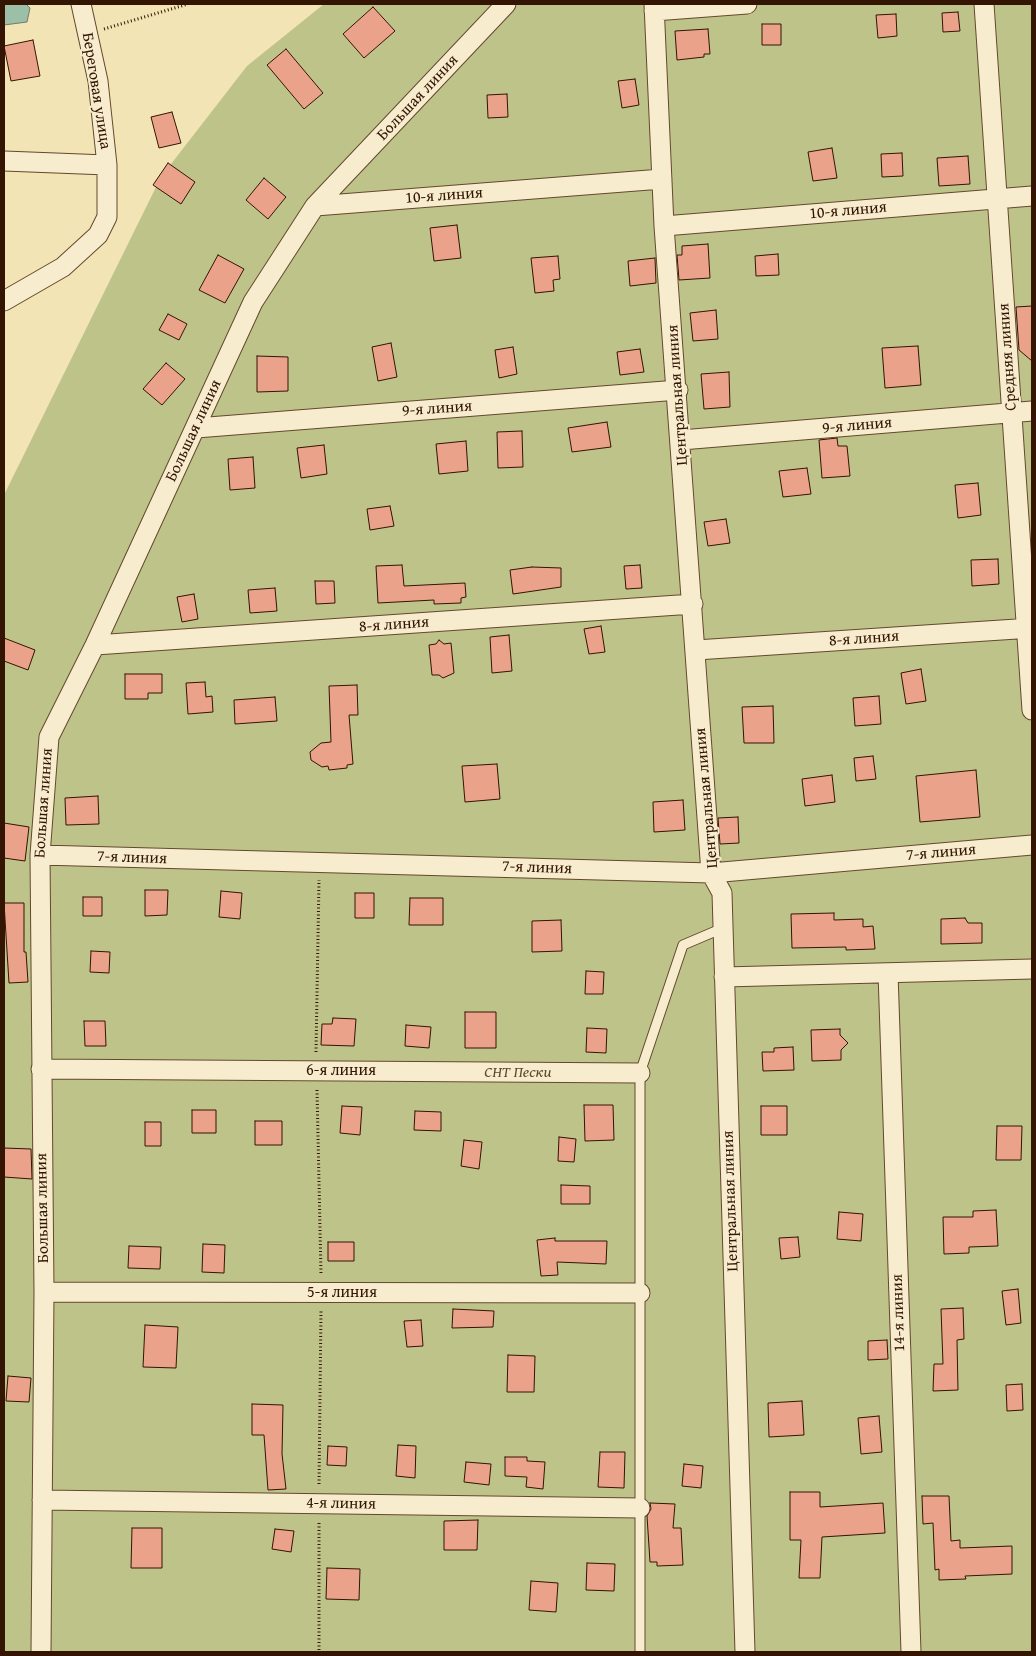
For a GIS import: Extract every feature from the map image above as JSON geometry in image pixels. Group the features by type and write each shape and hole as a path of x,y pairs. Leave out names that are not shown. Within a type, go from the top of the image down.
{"street":[{"name":"Береговая улица","path":"4,161 107,165 98,81 81,4"},
{"name":"Большая линия","path":"41,1652 44,1292 40,855 49,738 95,645 253,302 315,206 506,4"},
{"path":"654,7 747,4"},
{"name":"Средняя линия","path":"984,4 1012,412 1030,628 1032,710"},
{"name":"Центральная линия","path":"654,7 664,226 682,440 711,873 722,893 745,1652"},
{"path":"4,301 63,267 98,235 107,217 107,165"},
{"name":"10-я линия","path":"315,206 662,180"},
{"name":"10-я линия","path":"664,226 1032,196"},
{"name":"9-я линия","path":"196,428 678,390"},
{"name":"9-я линия","path":"682,440 1032,411"},
{"name":"8-я линия","path":"95,645 693,604"},
{"name":"8-я линия","path":"696,650 1030,628"},
{"name":"7-я линия","path":"40,855 711,873 1032,845"},
{"path":"724,978 1032,968"},
{"name":"14-я линия","path":"888,973 911,1652"},
{"name":"6-я линия","path":"41,1069 640,1073"},
{"name":"5-я линия","path":"44,1292 640,1293"},
{"name":"4-я линия","path":"42,1500 640,1508"}],"lane":[{"path":"640,1652 640,1073 684,944 723,928"}],"path":[{"path":"88,33 188,4"},
{"path":"316,1061 319,862"},
{"path":"316,1086 321,1275"},
{"path":"319,1487 321,1303"},
{"path":"319,1521 319,1652"}],"green space":[{"name":"СНТ Пески","path":"324,4 1032,4 1032,1652 4,1652 4,495 161,177 247,66"}],"shaded area":[{"path":"4,4 26,4 30,8 27,22 4,25"}],"building":[{"path":"373,7 395,31 364,58 343,34"},
{"path":"958,12 960,31 943,32 942,13"},
{"path":"896,14 897,36 878,38 876,15"},
{"path":"762,24 781,24 781,45 762,45"},
{"path":"708,29 710,54 704,54 704,57 677,60 675,31"},
{"path":"33,40 40,76 11,81 4,46"},
{"path":"286,49 323,93 304,109 267,65"},
{"path":"635,79 639,105 622,108 618,81"},
{"path":"507,94 508,117 488,118 487,95"},
{"path":"172,112 181,143 159,148 151,117"},
{"path":"832,148 837,178 813,181 808,152"},
{"path":"902,153 903,176 882,177 881,154"},
{"path":"968,156 970,184 939,186 937,158"},
{"path":"168,163 195,182 181,204 153,185"},
{"path":"264,178 286,197 268,219 246,200"},
{"path":"457,225 461,258 434,261 430,228"},
{"path":"708,244 710,278 679,280 677,255 682,255 682,246"},
{"path":"778,254 779,275 756,276 755,256"},
{"path":"218,255 244,269 225,303 199,290"},
{"path":"558,256 560,279 553,280 554,291 535,293 531,258"},
{"path":"655,258 656,283 630,286 628,261"},
{"path":"1032,306 1032,361 1019,350 1016,307"},
{"path":"716,310 718,339 693,341 690,313"},
{"path":"168,314 187,324 179,340 159,330"},
{"path":"391,343 397,377 378,381 372,347"},
{"path":"918,346 921,385 885,388 882,348"},
{"path":"513,347 517,374 499,378 495,350"},
{"path":"640,349 644,372 620,375 617,352"},
{"path":"257,356 288,357 288,391 257,392"},
{"path":"166,363 185,379 162,405 143,389"},
{"path":"729,372 730,407 704,409 701,374"},
{"path":"607,422 611,447 572,452 568,428"},
{"path":"522,431 523,467 498,468 497,432"},
{"path":"837,438 838,446 847,446 850,476 822,478 819,440"},
{"path":"466,441 468,471 439,474 436,444"},
{"path":"324,445 327,474 301,478 297,448"},
{"path":"253,457 255,488 230,490 228,459"},
{"path":"807,468 811,494 783,497 779,471"},
{"path":"978,483 981,515 958,518 955,485"},
{"path":"390,506 394,526 370,530 367,509"},
{"path":"726,519 730,543 708,546 704,522"},
{"path":"998,559 999,584 972,586 971,560"},
{"path":"402,565 404,586 465,583 466,597 461,598 461,603 434,604 434,600 378,603 376,566"},
{"path":"640,565 642,588 626,589 624,566"},
{"path":"532,567 561,568 561,587 513,594 510,570"},
{"path":"315,581 334,581 335,603 316,604"},
{"path":"275,588 277,611 250,613 248,590"},
{"path":"194,594 198,619 182,622 177,597"},
{"path":"601,626 605,652 589,654 584,629"},
{"path":"509,635 512,671 492,673 490,637"},
{"path":"4,638 35,650 28,670 4,661"},
{"path":"439,640 444,644 451,643 454,673 443,678 439,675 432,675 429,645 436,644"},
{"path":"921,669 926,701 906,704 901,673"},
{"path":"125,674 162,674 162,693 148,693 148,699 125,699"},
{"path":"205,682 206,697 212,696 213,712 188,714 186,683"},
{"path":"357,685 358,715 349,715 353,764 347,765 347,768 329,770 328,766 322,767 311,760 310,752 321,743 331,742 329,686"},
{"path":"879,696 881,724 855,726 853,698"},
{"path":"275,697 277,721 235,724 234,700"},
{"path":"773,706 774,743 744,743 742,707"},
{"path":"873,756 876,779 856,781 854,758"},
{"path":"497,764 500,799 465,802 462,766"},
{"path":"976,770 980,817 920,822 916,776"},
{"path":"832,775 835,802 805,806 802,779"},
{"path":"98,796 99,824 66,825 65,798"},
{"path":"683,800 685,830 654,832 653,802"},
{"path":"738,817 739,843 720,844 718,818"},
{"path":"4,823 29,827 25,861 4,858"},
{"path":"145,890 168,890 167,915 145,916"},
{"path":"221,891 242,893 240,919 219,917"},
{"path":"355,893 374,893 374,918 355,918"},
{"path":"83,897 102,897 102,916 83,916"},
{"path":"410,898 443,898 443,925 409,925"},
{"path":"4,903 24,903 24,952 26,952 28,982 9,983"},
{"path":"834,913 834,920 863,919 863,927 873,926 875,949 846,950 846,947 792,948 791,914"},
{"path":"965,918 968,923 982,923 982,943 941,944 941,919"},
{"path":"561,920 562,951 532,952 532,921"},
{"path":"91,951 110,952 109,973 90,972"},
{"path":"586,971 604,972 603,994 585,994"},
{"path":"465,1012 496,1012 496,1048 465,1048"},
{"path":"333,1018 356,1019 354,1046 321,1045 322,1024 332,1024"},
{"path":"84,1021 105,1021 106,1046 85,1046"},
{"path":"406,1025 431,1027 429,1048 405,1046"},
{"path":"587,1028 607,1029 606,1053 586,1052"},
{"path":"840,1029 840,1035 848,1043 841,1050 841,1060 812,1061 811,1030"},
{"path":"793,1047 794,1070 763,1071 762,1052 774,1052 774,1048"},
{"path":"584,1105 613,1105 614,1140 585,1141"},
{"path":"342,1106 362,1107 360,1135 340,1133"},
{"path":"761,1106 787,1106 787,1135 761,1135"},
{"path":"192,1110 216,1110 216,1133 192,1133"},
{"path":"415,1111 441,1112 441,1131 414,1130"},
{"path":"255,1121 282,1121 282,1145 255,1145"},
{"path":"145,1122 161,1122 161,1146 145,1146"},
{"path":"997,1126 1022,1126 1021,1160 996,1160"},
{"path":"559,1137 576,1139 574,1162 558,1161"},
{"path":"464,1140 482,1142 479,1169 461,1166"},
{"path":"4,1148 31,1149 32,1179 4,1177"},
{"path":"561,1185 590,1186 590,1204 561,1204"},
{"path":"996,1210 998,1246 969,1247 969,1253 944,1254 943,1217 973,1217 973,1211"},
{"path":"839,1212 863,1214 861,1241 837,1239"},
{"path":"798,1237 800,1257 781,1259 779,1238"},
{"path":"555,1238 555,1241 607,1241 606,1264 557,1262 558,1275 541,1276 537,1240"},
{"path":"328,1242 354,1242 354,1261 328,1261"},
{"path":"203,1244 225,1245 224,1273 202,1272"},
{"path":"129,1246 161,1247 160,1269 128,1268"},
{"path":"1018,1289 1021,1323 1006,1325 1002,1291"},
{"path":"963,1308 964,1339 957,1340 958,1390 933,1391 934,1364 943,1364 941,1309"},
{"path":"453,1309 494,1311 493,1327 452,1328"},
{"path":"421,1320 423,1346 407,1347 404,1321"},
{"path":"145,1325 178,1327 176,1368 143,1367"},
{"path":"887,1340 888,1359 868,1360 868,1341"},
{"path":"508,1355 535,1356 534,1392 507,1392"},
{"path":"8,1376 31,1378 29,1402 6,1401"},
{"path":"1022,1384 1023,1410 1007,1411 1006,1385"},
{"path":"802,1401 804,1435 769,1437 768,1403"},
{"path":"252,1404 283,1405 282,1454 286,1489 268,1490 264,1435 252,1435"},
{"path":"879,1416 882,1452 861,1454 858,1418"},
{"path":"398,1445 416,1446 415,1478 396,1476"},
{"path":"328,1446 347,1447 346,1466 327,1465"},
{"path":"600,1452 625,1452 624,1488 598,1487"},
{"path":"505,1457 527,1457 527,1461 545,1462 543,1489 526,1487 527,1477 505,1476"},
{"path":"466,1462 491,1464 489,1485 464,1482"},
{"path":"684,1464 703,1466 701,1488 682,1486"},
{"path":"790,1492 820,1492 820,1507 883,1503 885,1533 822,1537 820,1578 799,1578 801,1540 790,1540"},
{"path":"922,1496 949,1496 951,1541 960,1540 960,1548 1012,1546 1012,1574 965,1576 966,1579 939,1580 939,1569 935,1570 933,1523 923,1524"},
{"path":"650,1503 675,1504 673,1528 681,1528 683,1565 657,1566 657,1562 650,1562 647,1516 651,1509"},
{"path":"478,1520 477,1550 444,1550 444,1521"},
{"path":"132,1528 162,1528 162,1568 131,1568"},
{"path":"275,1529 294,1531 291,1552 272,1549"},
{"path":"587,1563 615,1564 614,1591 586,1590"},
{"path":"327,1568 360,1569 359,1600 326,1599"},
{"path":"531,1581 558,1583 556,1612 529,1610"}]}
